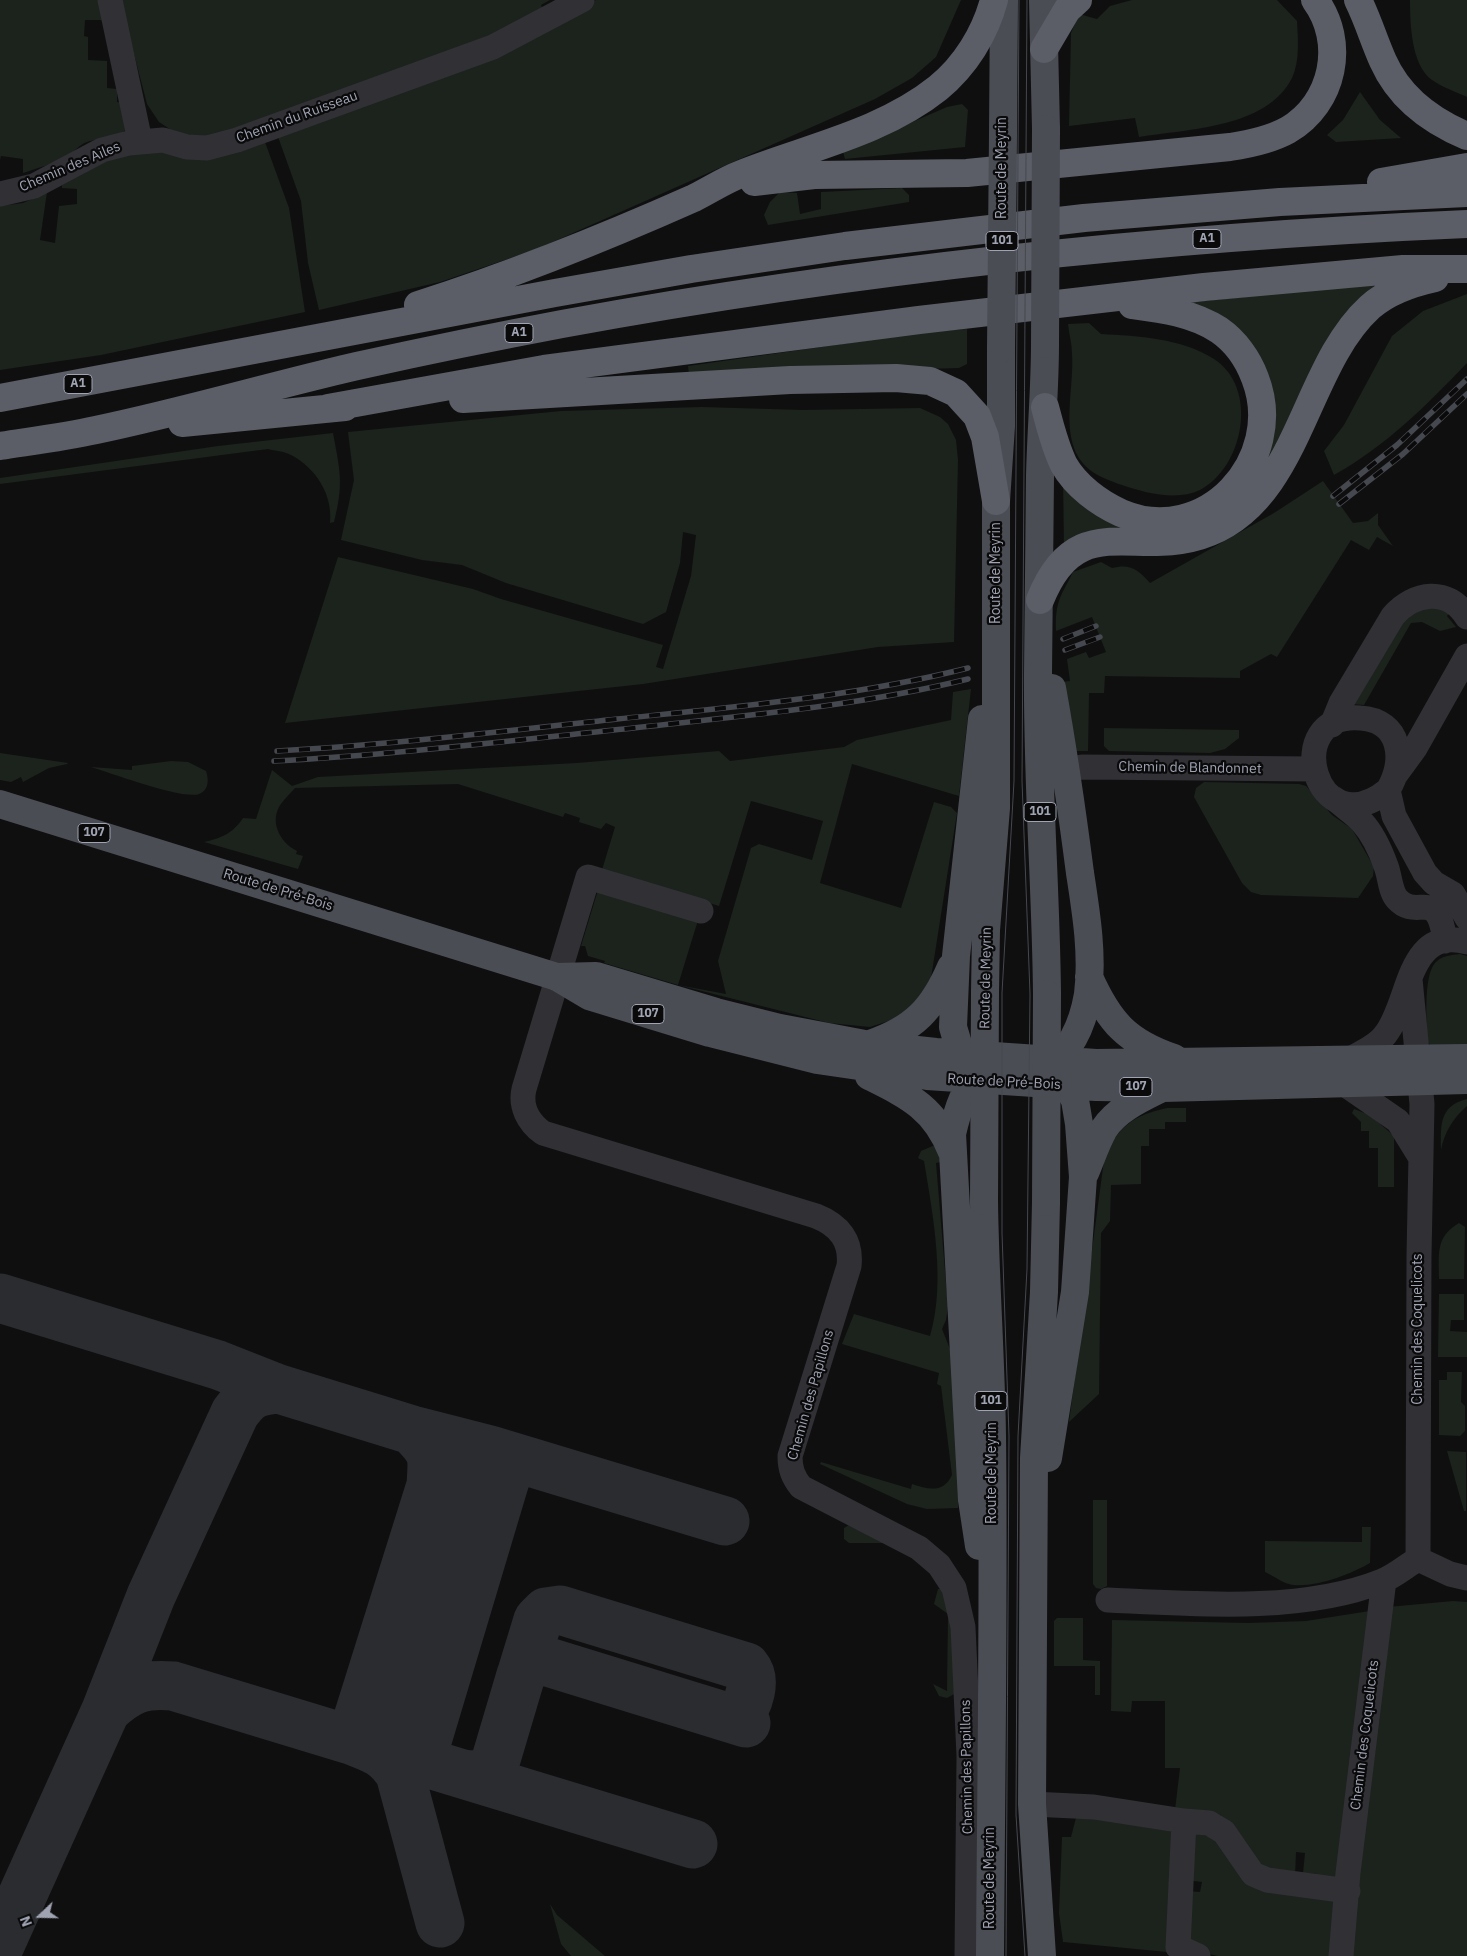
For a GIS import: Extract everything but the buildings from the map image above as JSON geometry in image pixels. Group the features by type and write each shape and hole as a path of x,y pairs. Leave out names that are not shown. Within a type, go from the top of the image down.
{"highway":[{"path":"1044,49 1067,10 1078,0"},
{"path":"695,197 758,181 789,176 967,173 1201,150 1267,139 1287,130 1308,114 1319,100 1328,80 1332,62 1332,42 1328,23 1315,0"},
{"path":"1358,0 1382,59 1400,88 1414,104 1437,122 1467,136"},
{"path":"312,338 484,284 695,197 739,175 854,133 909,108 939,88 960,65 984,28 1004,4"},
{"path":"1246,205 1467,167"},
{"name":"A1","path":"0,398 155,370 312,338 652,276 829,248 1084,218 1246,205 1467,193"},
{"name":"A1","path":"0,446 96,430 346,369 465,343 764,290 947,265 1087,250 1272,235 1467,224"},
{"path":"328,408 544,369 927,319 1096,301 1204,287 1403,269 1467,270"},
{"path":"1040,600 1046,584 1063,560 1078,549 1102,542 1158,543 1194,538 1212,531 1243,512 1271,478 1335,354 1359,319 1377,302 1399,289 1467,270"},
{"path":"1045,407 1057,448 1071,475 1089,494 1139,519 1174,519 1208,507 1230,492 1252,462 1262,427 1261,398 1249,364 1228,338 1209,325 1181,314 1096,301"},
{"path":"96,430 328,408 732,383 857,378 920,379 941,385 956,393 977,416 985,437 996,501"}],"main road":[{"name":"101","path":"1042,1956 1032,1804 1034,1458 1044,1292 1046,1202 1047,919 1040,801 1040,475 1045,407 1046,129 1043,0"},
{"name":"Route de Meyrin","path":"990,1956 991,1382 986,1298 984,1201 985,993 986,930 996,808 996,501 1001,426 1004,4"},
{"path":"992,1601 977,1539 972,1500 952,1134 955,1121 1014,1070 1078,1030 1086,1004 1089,977 1087,920 1066,770 1040,630"},
{"path":"995,644 985,689 956,956 953,1027 1078,1112 1083,1177 1075,1292 1034,1559"},
{"name":"Route de Pré-Bois","path":"0,804 557,976 590,996 701,1030 847,1065 927,1076 1096,1063 1188,1062 1347,1071 1417,1070 1467,1080"},
{"path":"870,1045 901,1032 926,1012 941,990 956,956"},
{"name":"Route de Pré-Bois","path":"557,976 596,976 748,1021 870,1045 1014,1070 1163,1088 1347,1071"},
{"path":"1089,977 1107,1013 1123,1032 1135,1041 1159,1053 1188,1062"},
{"name":"Route de Pré-Bois","path":"1417,1070 1467,1058"},
{"path":"847,1065 909,1096 928,1110 941,1128 952,1153"},
{"path":"1083,1177 1104,1129 1134,1102 1163,1088"}],"street":[{"path":"110,0 140,141"},
{"name":"Chemin du Ruisseau","path":"140,141 163,140 197,148 217,146 237,140 493,47 582,0"},
{"name":"Chemin des Ailes","path":"0,194 44,182 102,150 140,141"},
{"path":"1420,1156 1398,1121 1347,1071 1385,1036 1395,1018 1415,964 1426,950 1456,942 1442,920 1430,907 1406,905 1397,899 1386,865 1363,823 1319,784 1314,769 1315,746 1322,734 1332,724 1340,703 1392,616 1402,606 1412,599 1433,595 1459,606 1467,617"},
{"path":"1336,799 1363,803 1376,798 1392,782 1415,748 1467,656"},
{"path":"1332,724 1357,717 1372,720 1384,727 1393,738 1398,750 1392,782 1394,816 1425,873 1434,883 1452,894 1467,918"},
{"name":"Chemin de Blandonnet","path":"1066,770 1102,767 1314,769"},
{"name":"Chemin des Papillons","path":"701,911 588,877 523,1094 524,1109 537,1128 549,1135 822,1218 839,1229 848,1244 849,1266 790,1456 790,1466 794,1477 801,1487 902,1537 933,1558 944,1571 954,1588 963,1627 969,1756 967,1956"},
{"path":"1410,979 1417,1070"},
{"name":"Chemin des Coquelicots","path":"1417,1070 1422,1104 1420,1156 1418,1559"},
{"path":"1108,1600 1196,1604 1288,1600 1352,1590 1384,1580 1418,1559 1450,1574 1467,1578"},
{"name":"Chemin des Coquelicots","path":"1348,1891 1384,1580"},
{"path":"1032,1804 1094,1807 1209,1823 1224,1832 1253,1874 1267,1880 1348,1891 1341,1956"},
{"path":"1184,1821 1178,1947 1198,1956"}],"shaded area":[{"path":"0,0 99,0 105,20 85,20 84,36 88,37 88,60 107,61 107,88 117,89 117,102 123,103 127,128 124,132 84,143 62,159 23,173 23,159 1,156 0,160"},
{"path":"120,0 550,0 541,5 543,10 499,34 218,137 179,135 159,122 147,104"},
{"path":"596,0 961,0 936,57 912,78 875,99 537,249 440,282 319,310 308,263 301,201 277,134 565,17"},
{"path":"1132,0 1277,0 1297,21 1297,57 1292,78 1280,95 1246,117 1202,128 1139,137 1135,118 1069,126 1071,33 1079,14 1097,19 1110,6"},
{"path":"1410,0 1467,0 1467,97 1432,80 1425,73 1413,43"},
{"path":"1360,92 1380,120 1401,138 1336,142 1327,135 1343,120"},
{"path":"962,104 968,110 965,147 845,159 843,152 947,107"},
{"path":"265,142 289,208 305,312 101,355 0,370 0,206 23,203 47,192 40,240 55,243 59,206 77,204 77,189 62,188 62,185 118,155"},
{"path":"902,188 909,195 909,202 768,225 764,215 770,202 780,192 797,193 800,214 821,209 821,192"},
{"path":"1385,283 1386,288 1358,307 1335,333 1269,466 1236,505 1223,515 1194,530 1160,535 1111,534 1087,538 1064,548 1063,476 1092,506 1110,516 1130,523 1171,527 1207,517 1236,496 1258,467 1269,432 1269,396 1256,361 1229,330 1216,321 1192,310 1193,302"},
{"path":"1467,294 1467,363 1405,424 1353,464 1334,475 1324,451 1344,425 1392,336 1423,311"},
{"path":"1089,323 1101,334 1144,337 1174,342 1214,359 1228,372 1237,388 1241,407 1240,427 1236,446 1227,464 1215,479 1200,490 1191,493 1161,495 1141,491 1107,479 1087,468 1077,456 1071,437 1070,425 1072,346 1068,324"},
{"path":"967,329 967,364 959,368 689,376 688,366 926,332"},
{"path":"702,407 803,410 920,408 940,417 948,424 956,440 958,460 954,642 878,647 643,684 285,723 338,557 473,589 501,599 663,645 656,667 663,669 691,576 696,535 683,532 680,563 666,612 643,624 506,583 462,565 422,560 341,540 354,480 348,432 561,411"},
{"path":"333,433 340,487 334,522 330,523 329,502 321,483 315,475 308,467 291,455 268,449 0,484 0,478 218,446"},
{"path":"1323,481 1353,523 1368,521 1378,513 1378,525 1393,546 1377,537 1369,550 1351,540 1277,657 1271,654 1240,671 1240,678 1105,676 1104,693 1089,693 1088,751 1072,751 1061,682 1070,681 1067,659 1086,652 1089,658 1106,652 1092,617 1056,631 1058,605 1073,572 1101,562 1112,568 1124,566 1134,569 1142,574 1150,583 1274,513"},
{"path":"1427,604 1451,611 1447,616 1456,627 1440,631 1422,622 1411,623 1364,705 1350,704 1402,617"},
{"path":"971,689 959,796 852,764 820,883 901,908 934,802 951,807 957,813 931,978 927,989 904,1016 870,1027 829,1023 678,985 726,994 718,961 751,848 759,844 812,860 823,821 751,801 719,906 602,870 615,827 606,823 601,829 579,822 580,818 565,813 563,817 458,784 295,788 279,807 276,820 282,838 291,848 297,851 296,854 303,856 298,869 204,842 227,834 243,818 256,819 272,770 292,786 318,777 577,763 719,751 730,761 844,747 857,740 951,720 953,692"},
{"path":"1104,728 1239,730 1239,738 1225,749 1210,753 1109,751 1104,746"},
{"path":"0,753 68,763 49,768 23,782 21,777 11,782 0,780"},
{"path":"171,761 188,762 206,771 208,781 205,790 199,794 191,795 163,790 91,767 132,770 132,766"},
{"path":"1204,782 1299,784 1306,786 1332,815 1352,829 1374,867 1373,876 1358,898 1261,895 1251,892 1242,883 1194,797 1196,788"},
{"path":"598,890 699,917 678,985 604,963 605,961 588,956 585,946 581,946"},
{"path":"1460,954 1467,956 1467,1047 1432,1048 1427,1041 1426,1012 1427,989 1431,970 1440,959"},
{"path":"1467,1099 1467,1106 1450,1126 1441,1150 1441,1133 1443,1118 1446,1112 1458,1102"},
{"path":"1167,1108 1186,1108 1186,1122 1165,1122 1165,1129 1149,1129 1149,1146 1141,1146 1141,1184 1111,1185 1110,1221 1101,1233 1099,1394 1069,1422 1104,1160 1114,1139 1127,1125 1144,1115"},
{"path":"1354,1109 1370,1115 1394,1136 1394,1187 1378,1187 1378,1148 1369,1148 1369,1131 1361,1131 1361,1122 1352,1113"},
{"path":"935,1145 941,1162 936,1163 948,1306 946,1320 942,1329 950,1349 953,1350 960,1501 958,1501 958,1508 927,1509 907,1504 820,1464 821,1462 911,1489 912,1484 935,1489 940,1488 952,1475 941,1386 937,1384 939,1373 842,1344 854,1314 930,1336 935,1315 938,1271 934,1226 924,1161 918,1158 921,1151"},
{"path":"1459,1223 1465,1227 1464,1279 1439,1279 1439,1254 1442,1240 1451,1228"},
{"path":"1439,1294 1464,1294 1464,1320 1451,1320 1450,1331 1467,1332 1467,1357 1438,1357"},
{"path":"1447,1372 1462,1372 1461,1402 1465,1406 1465,1431 1460,1436 1439,1435 1439,1380 1447,1380"},
{"path":"1447,1451 1466,1452 1466,1511 1464,1511"},
{"path":"1093,1500 1107,1500 1107,1586 1101,1589 1096,1588 1093,1584"},
{"path":"849,1525 885,1543 849,1543 844,1539 844,1528"},
{"path":"1362,1527 1371,1527 1370,1563 1353,1571 1324,1582 1303,1585 1287,1584 1265,1572 1265,1541 1362,1542"},
{"path":"938,1589 943,1589 951,1609 956,1693 947,1698 939,1696 933,1684 947,1691 948,1614 934,1604"},
{"path":"1453,1601 1467,1602 1467,1956 1346,1956 1388,1607"},
{"path":"1376,1610 1337,1880 1320,1883 1317,1874 1303,1873 1305,1853 1296,1852 1295,1877 1268,1877 1220,1825 1221,1815 1175,1810 1180,1768 1165,1768 1165,1701 1132,1701 1131,1712 1111,1711 1112,1620 1248,1623 1306,1621"},
{"path":"1057,1618 1083,1618 1083,1660 1100,1661 1100,1695 1095,1695 1095,1666 1054,1666 1054,1621"},
{"path":"1077,1814 1163,1822 1178,1839 1167,1952 1063,1942 1059,1913 1062,1837 1071,1837"},
{"path":"1208,1829 1241,1869 1337,1897 1335,1956 1218,1956 1200,1952 1185,1934 1185,1891 1200,1892 1202,1882 1186,1880 1192,1835"},
{"path":"550,1904 557,1915 605,1956 571,1956 561,1944"}],"taxiway":[{"path":"0,1298 218,1365 279,1389 412,1430 490,1450 501,1462 506,1477 421,1761"},
{"path":"106,1710 151,1596 235,1413 244,1402 258,1392 279,1389"},
{"path":"412,1430 425,1444 432,1460 431,1485 351,1740 384,1756 400,1774 440,1923"},
{"path":"387,1751 467,1489 467,1473 463,1460 443,1438"},
{"path":"490,1450 725,1521"},
{"path":"520,1679 538,1620 546,1612 560,1610 746,1667 751,1679 748,1699 738,1716 726,1717"},
{"path":"466,1775 484,1774 494,1766 521,1675 526,1668 536,1662 548,1662 746,1723"},
{"path":"0,1945 106,1710 121,1697 144,1687 173,1686 693,1844"}],"tram line":[{"path":"1006,1956 1009,1436 1002,1233 1002,993 1014,781 1019,0"},
{"path":"1025,1956 1016,1815 1018,1436 1027,1269 1030,994 1022,781 1027,0"}],"railway":[{"path":"1333,496 1397,445 1467,379"},
{"path":"1339,504 1403,454 1467,394"},
{"path":"1063,639 1096,626"},
{"path":"1065,650 1100,637"},
{"path":"277,751 405,741 793,700 881,687 968,668"},
{"path":"274,761 449,747 754,715 883,697 968,679"}]}
